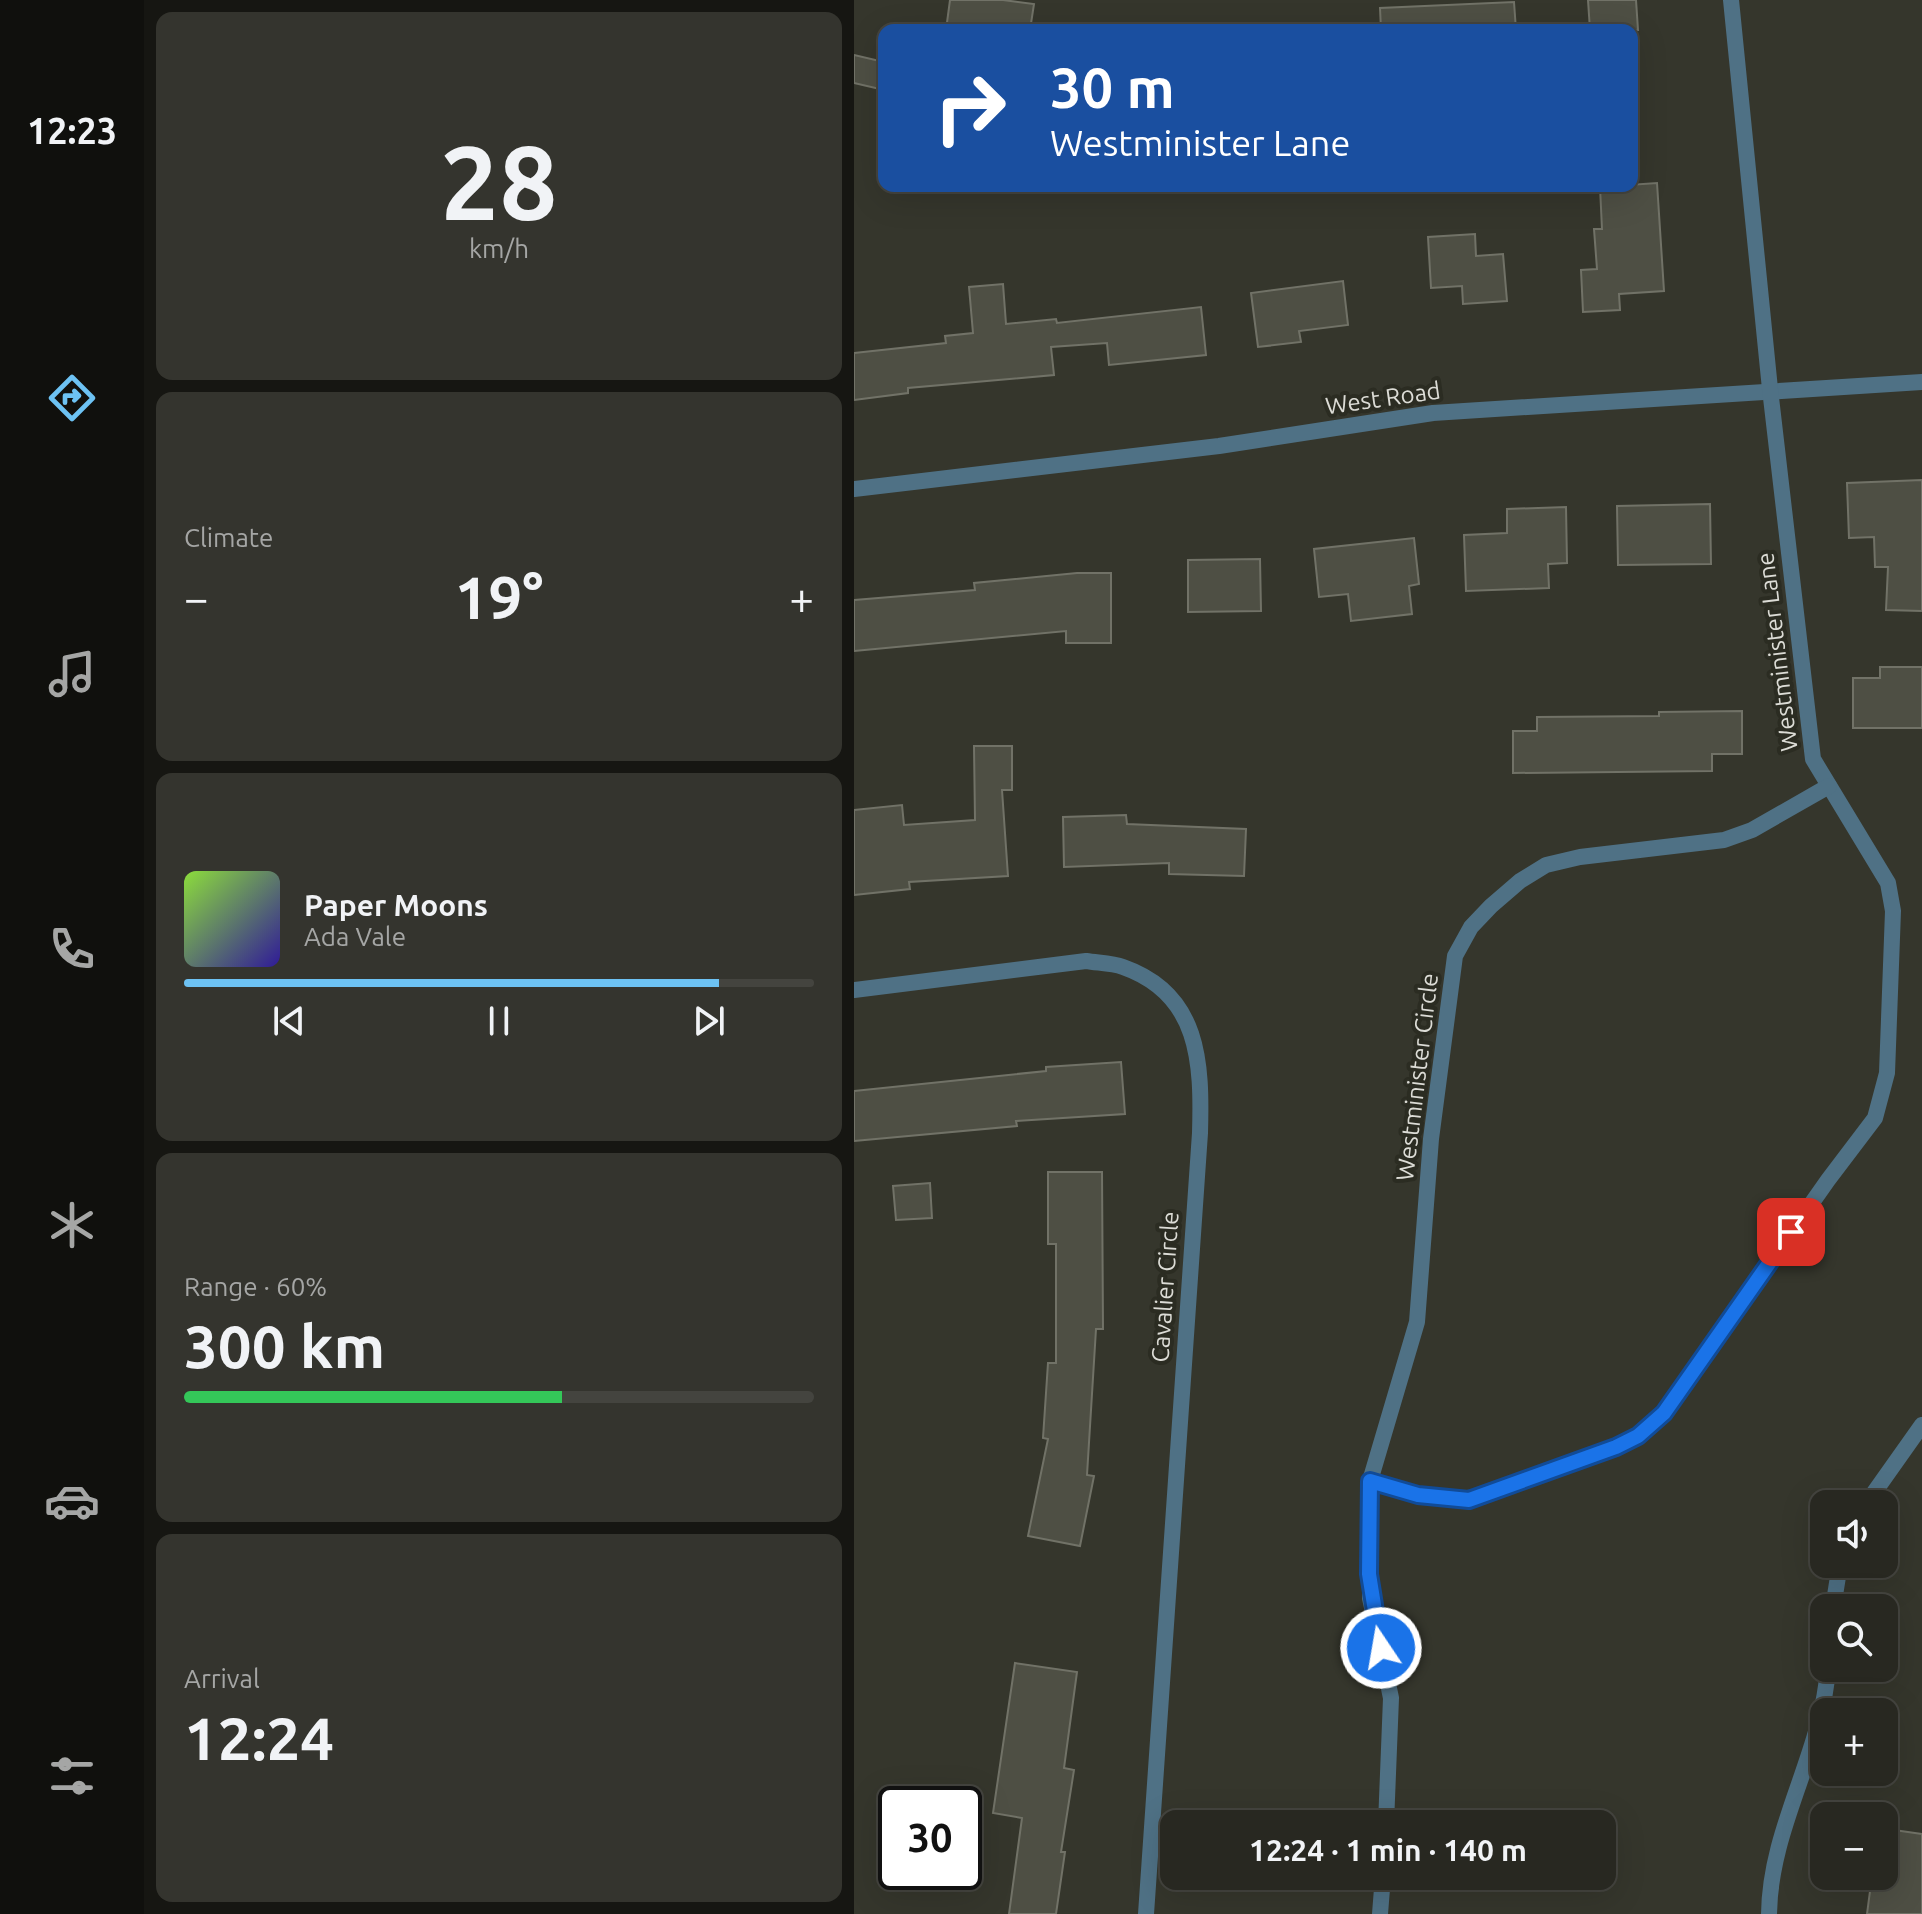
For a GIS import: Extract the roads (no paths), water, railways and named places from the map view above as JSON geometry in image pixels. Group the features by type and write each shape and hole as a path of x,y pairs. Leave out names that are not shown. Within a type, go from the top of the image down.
{"street":[{"name":"Westminister Lane","path":"1370,1481 1418,1495 1469,1500 1638,1436 1664,1413 1875,1118 1887,1073 1893,911 1888,883 1813,759 1770,389 1731,0"},
{"name":"West Road","path":"854,489 1219,446 1433,413 1770,389 1922,382"},
{"name":"Westminister Circle","path":"1370,1481 1417,1322 1431,1139 1447,1002 1455,956 1471,927 1520,881 1546,865 1580,857 1724,840 1752,830 1829,786"},
{"name":"Cavalier Circle","path":"854,990 1086,961 1123,967 1167,992 1182,1010 1198,1056 1202,1079 1200,1133 1146,1914"},
{"path":"1876,1490 1922,1425"},
{"path":"1370,1481 1370,1598 1391,1698 1387,1810"},
{"path":"1769,1914 1778,1845 1799,1777 1815,1742 1827,1682"},
{"path":"1380,1914 1382,1890"}]}
